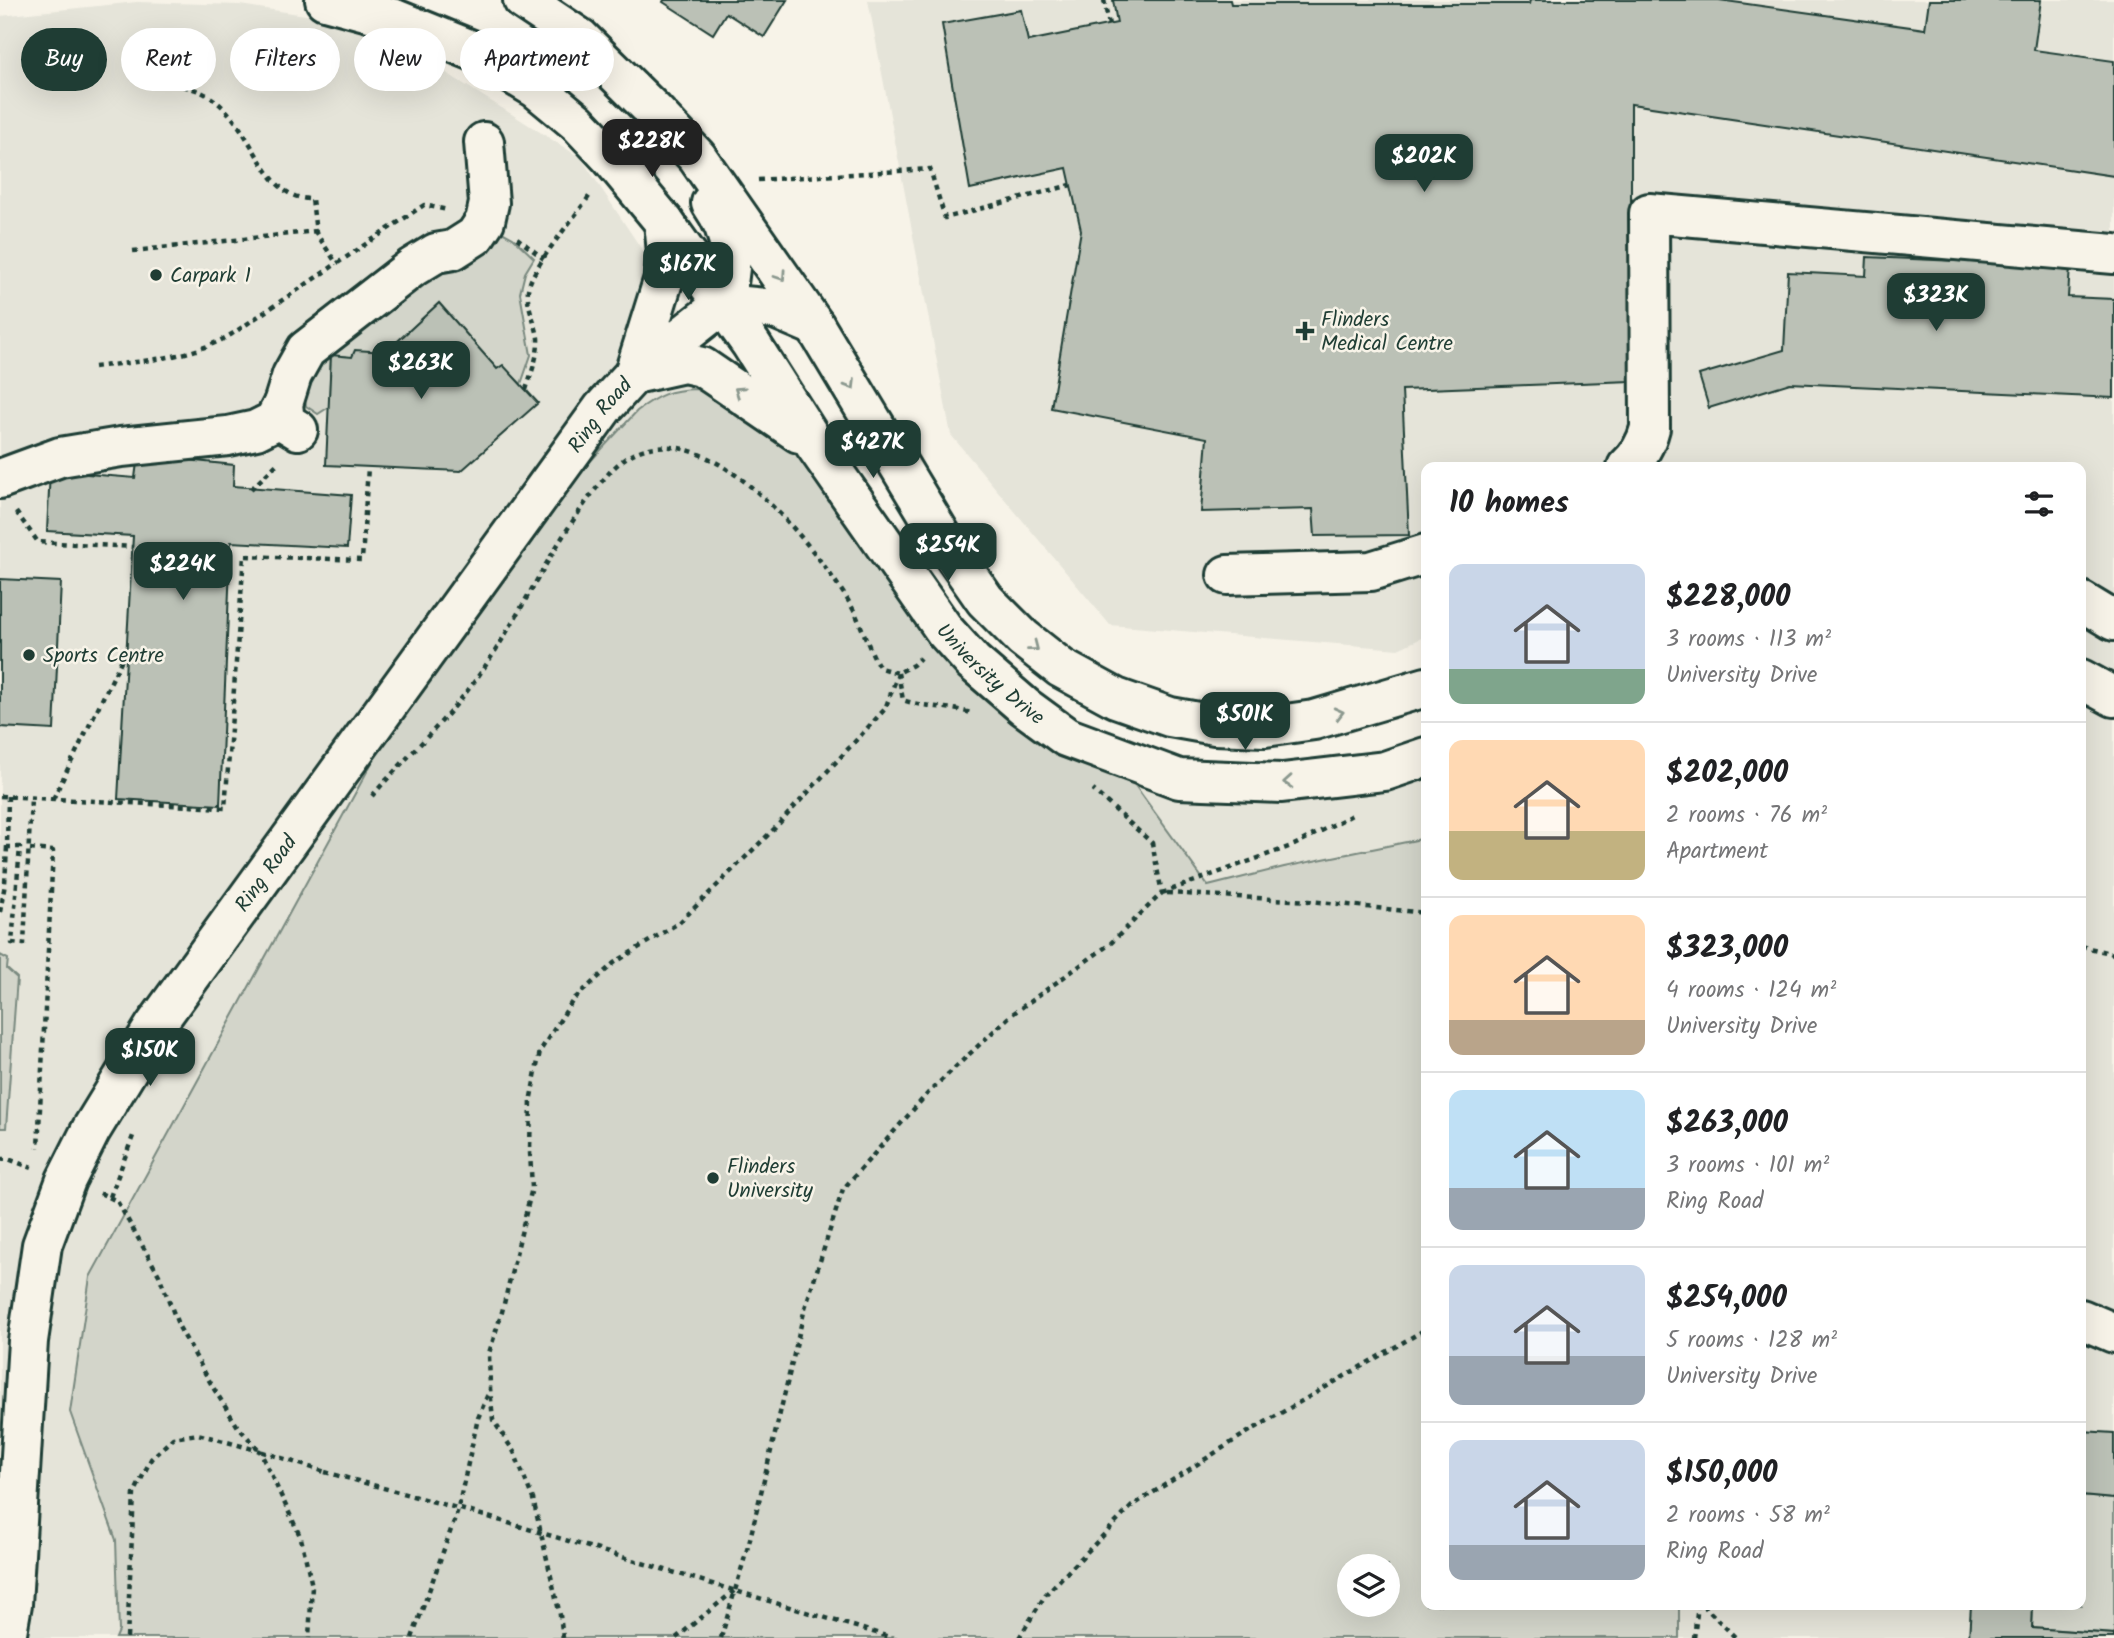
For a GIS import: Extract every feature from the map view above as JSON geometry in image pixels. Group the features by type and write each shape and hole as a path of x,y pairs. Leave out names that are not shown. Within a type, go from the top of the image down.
{"street":[{"name":"University Drive","path":"325,0 383,15 474,51 537,89 578,123 664,222 723,304 815,445 945,631 973,662 1024,707 1066,737 1179,779 1282,783 1385,771 1421,759"},
{"path":"523,0 565,28"},
{"path":"614,72 697,157 816,326 948,547 985,600 1023,638 1061,668 1116,698 1170,717 1215,725 1265,727 1314,720 1421,688"},
{"path":"614,82 636,116 714,206 731,248 731,275 723,304 775,309 816,326"},
{"path":"4,493 60,457 228,436 256,430 291,416 292,375 306,349 413,267 436,253 453,250 475,236 485,221 489,204 484,142"},
{"path":"1633,462 1646,444 1650,428 1649,213 2114,254"},
{"path":"664,222 667,251 664,278 634,374 684,363 702,367 815,445"},
{"name":"Ring Road","path":"6,1638 12,1604 27,1341 52,1175 91,1129 154,1027 603,408 634,374 723,304"},
{"path":"1227,575 1371,571 1421,556"},
{"path":"2086,604 2114,621"},
{"path":"2086,681 2114,697"},
{"path":"2086,1321 2114,1333"}],"path":[{"path":"1104,0 1109,25"},
{"path":"195,91 217,100 228,110 277,185 293,196 312,199 317,231 337,264"},
{"path":"754,180 930,169 945,218 1071,185"},
{"path":"526,390 538,350 538,338 528,302 530,283 590,195"},
{"path":"94,367 169,357 210,346 424,205"},
{"path":"133,251 317,231"},
{"path":"368,800 473,683 587,500 623,460 653,446 676,447 701,454 733,474 779,513 805,542 848,601 868,649 880,668 898,673"},
{"path":"0,796 225,808 244,556 362,560 368,467"},
{"path":"4,493 38,542 133,547"},
{"path":"563,1638 533,1499 514,1452 493,1420 490,1388 489,1353 502,1312 532,1188 531,1097 540,1051 573,1000 614,963 680,922 774,830 885,709 898,673 913,665 945,631"},
{"path":"52,799 126,651"},
{"path":"1100,794 1152,843 1162,893"},
{"path":"0,912 5,884 8,796"},
{"path":"7,847 20,848 12,943 24,944 31,797"},
{"path":"721,1638 749,1543 805,1308 844,1189 929,1092 992,1032 1011,1015 1110,944 1162,893 1294,845 1354,814"},
{"path":"30,849 53,851 52,1175 117,1201 159,1275 180,1327 214,1389 238,1427 260,1451 301,1538 312,1586 309,1638"},
{"path":"1162,893 1309,901 1421,912"},
{"path":"2086,947 2114,954"},
{"path":"110,1198 134,1134"},
{"path":"0,1159 8,1159"},
{"path":"1019,1638 1046,1594 1132,1506 1243,1435 1421,1332"},
{"path":"412,1638 457,1513 478,1418 490,1388"},
{"path":"127,1638 134,1494 151,1459 173,1438 198,1434 475,1513 893,1638"},
{"path":"676,1638 735,1591"},
{"path":"1694,1638 1699,1610"},
{"path":"1705,1610 1736,1638"}],"shaded area":[{"name":"Flinders University","path":"868,0 2114,0 2114,1638 0,1638 0,16 137,2 240,5 325,18 354,29 354,91 446,91 446,73 460,82 460,91 475,91 581,158 926,677 1053,780 1392,789 1421,763 1421,1610 2086,1610 2086,462 1421,462 1421,638 1398,649 1110,625 951,435"},
{"path":"500,231 513,238 534,258 525,273 520,293 531,355 521,384 503,366 497,369 439,303 386,352 352,357 331,356 329,407 318,414 306,406 304,395 330,342"},
{"name":"Flinders University","path":"696,389 815,445 945,631 1113,755 1208,886 1284,867 1421,839 1421,1610 1679,1610 1679,1638 116,1638 119,1631 116,1540 70,1412 90,1277 460,602 637,411 664,394"},
{"path":"0,955 8,959 7,969 17,978 6,1128 0,1128"},
{"path":"2086,1496 2114,1499 2114,1634 2032,1628 2033,1610 2086,1610"}],"building":[{"path":"787,0 764,37 726,13 713,34 663,2"},
{"name":"Flinders Medical Centre","path":"1113,0 1230,0 1231,4 1529,4 1530,0 1719,0 1925,29 1929,0 2041,0 2034,50 2114,61 2114,176 1631,104 1631,381 1402,390 1409,535 1315,536 1313,509 1201,512 1207,438 1051,408 1081,230 1067,168 970,189 942,24 1021,10 1028,41 1117,23"},
{"path":"1867,257 2070,266 2068,297 2114,299 2114,398 1790,383 1709,408 1699,375 1784,350 1788,272 1866,276"},
{"path":"439,303 497,369 503,365 538,403 461,471 326,465 331,355 352,357 355,350 386,352"},
{"path":"138,455 234,465 233,486 351,495 347,548 231,542 220,805 118,799 133,536 47,531 50,471 135,478"},
{"name":"Sports Centre","path":"0,579 61,582 54,730 0,727"},
{"path":"2086,1431 2114,1433 2114,1499 2086,1496"},
{"path":"1971,1610 2033,1610 2032,1628 2114,1634 2114,1638 1969,1638"}],"place":[{"name":"Carpark 1","path":"156,275"},
{"name":"Flinders Medical Centre","path":"1305,331"},
{"name":"Sports Centre","path":"29,655"},
{"name":"Flinders University","path":"713,1178"}]}
